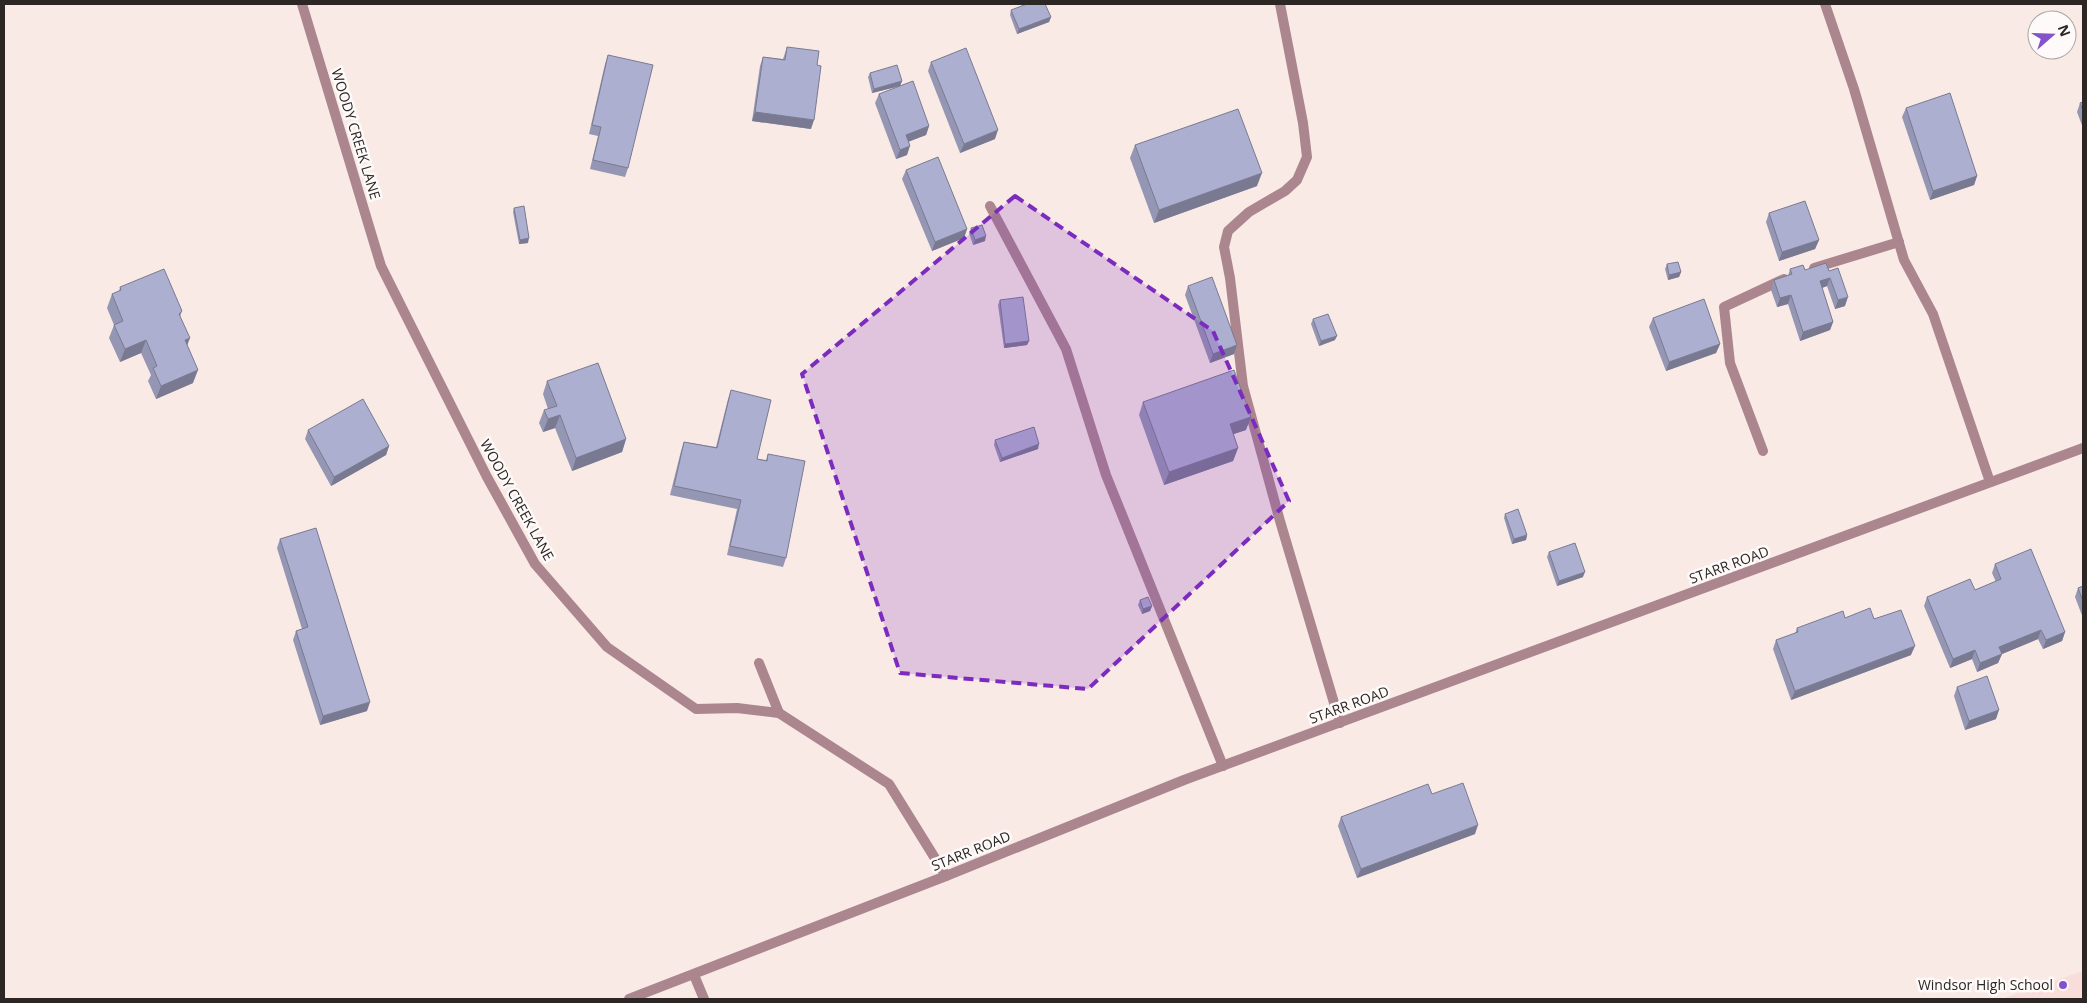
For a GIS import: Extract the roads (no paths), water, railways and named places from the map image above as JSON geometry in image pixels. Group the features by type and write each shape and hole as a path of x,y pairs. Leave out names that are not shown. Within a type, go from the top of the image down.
{"street":[{"name":"WOODY CREEK LANE","path":"302,4 382,266 487,477 535,564 607,647 696,709 737,708 779,713 889,784 946,876"},
{"path":"1280,4 1303,123 1306,157 1297,180 1285,191 1242,218 1228,231 1224,247 1230,278 1243,386 1282,530 1340,723"},
{"path":"1824,4 1854,89 1904,260 1933,314 1990,482"},
{"path":"990,206 1066,348 1106,475 1223,766"},
{"path":"1763,451 1730,363 1724,306 1801,272 1899,242"},
{"name":"STARR ROAD","path":"629,999 1223,766 2083,448"},
{"path":"759,663 779,713"},
{"path":"694,975 704,999"}],"place":[{"name":"Windsor High School","path":"2063,985"}]}
